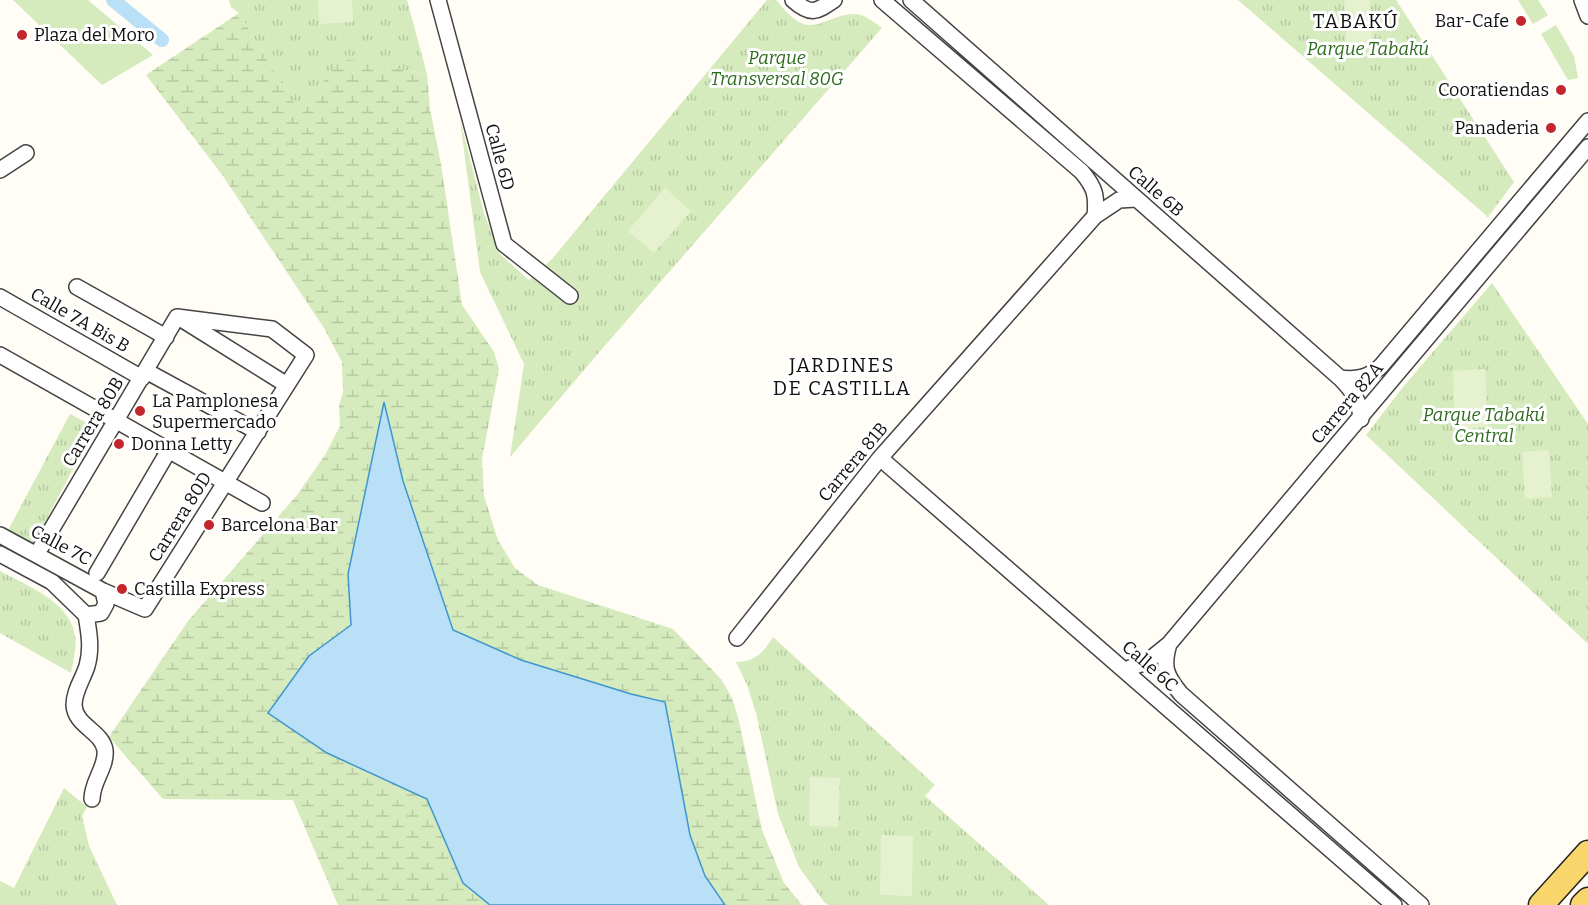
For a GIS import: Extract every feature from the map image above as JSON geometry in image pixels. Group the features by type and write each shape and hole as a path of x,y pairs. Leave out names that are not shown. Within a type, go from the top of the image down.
{"main road":[{"path":"1541,905 1588,853"},
{"path":"1582,905 1588,900"}],"street":[{"name":"Calle 6D","path":"438,0 504,244 570,296"},
{"path":"793,0 802,8 810,11 819,10 834,0"},
{"path":"882,0 1082,172 1094,189 1095,216"},
{"name":"Calle 6B","path":"911,0 1340,378 1356,397 1361,418"},
{"path":"1582,0 1588,16"},
{"name":"Carrera 82A","path":"1340,378 1354,380 1367,377 1381,366 1588,121"},
{"name":"Carrera 82A","path":"1125,670 1148,662 1169,645 1588,147"},
{"path":"0,170 26,153"},
{"name":"Carrera 81B","path":"737,638 880,458 1095,216 1119,200 1136,199"},
{"path":"77,287 166,337"},
{"name":"Calle 7A Bis B","path":"0,297 258,432"},
{"path":"177,317 287,385"},
{"name":"Carrera 80B","path":"41,547 177,317"},
{"name":"Carrera 80D","path":"145,609 306,355 272,329 177,317"},
{"path":"0,355 262,503"},
{"path":"97,573 169,450"},
{"name":"Calle 6C","path":"880,458 1394,905"},
{"name":"Calle 7C","path":"0,535 103,591 145,609"},
{"name":"Calle 7C","path":"0,554 52,582 86,615"},
{"path":"92,799 92,791 105,759 105,747 96,735 80,721 74,709 74,697 87,665 90,649 86,615 101,613 106,604 103,591"},
{"name":"Calle 6C","path":"1169,645 1165,664 1167,674 1181,694 1420,905"}],"green space":[{"path":"13,0 88,0 153,55 102,85"},
{"path":"229,0 407,0 427,74 340,58 301,115 239,13 231,7"},
{"path":"318,0 352,0 353,22 319,24"},
{"name":"Parque Transversal 80G","path":"767,0 776,0 787,13 808,25 853,14 864,16 882,28 510,457 524,364 480,272 460,120 484,213 500,254 529,280 552,259"},
{"name":"Parque Tabakú","path":"1238,0 1396,0 1514,182 1488,217"},
{"path":"1344,0 1370,0 1373,48 1347,49"},
{"path":"1518,0 1538,0 1548,15 1533,24"},
{"path":"239,13 301,114 339,57 427,74 430,109 441,164 462,305 494,352 499,369 482,459 484,496 498,540 515,568 538,585 673,629 721,679 732,698 739,721 762,830 784,883 802,905 338,905 293,800 163,799 109,737 188,621 297,495 325,455 340,426 339,406 343,392 342,362 324,328 223,176 146,75"},
{"path":"1556,25 1574,56 1578,78 1568,80 1541,34"},
{"path":"665,188 691,211 654,253 628,231"},
{"name":"Parque Tabakú Central","path":"1492,283 1588,424 1588,644 1366,435 1403,387"},
{"path":"1485,369 1488,427 1455,429 1453,371"},
{"path":"70,414 95,427 32,547 6,534"},
{"path":"1549,450 1552,497 1525,499 1522,452"},
{"path":"0,571 46,596 65,613 75,636 71,673 0,633"},
{"path":"773,637 935,785 925,796 1049,905 828,905 824,902 799,867 778,814 756,713 747,685 736,662 754,658"},
{"path":"810,777 840,778 838,827 809,826"},
{"path":"64,788 87,807 82,816 89,846 117,905 0,905 0,881 14,888"},
{"path":"881,835 913,836 912,896 880,895"}],"water":[{"path":"384,402 403,481 453,630 521,660 631,694 665,702 690,835 705,876 725,905 490,905 463,883 427,799 327,753 268,713 309,656 351,625 348,574"}],"waterway":[{"path":"113,0 162,40"}],"place":[{"name":"Bar-Cafe","path":"1521,21"},
{"name":"Plaza del Moro","path":"22,35"},
{"name":"Cooratiendas","path":"1561,90"},
{"name":"Panaderia","path":"1551,128"},
{"name":"La Pamplonesa Supermercado","path":"140,411"},
{"name":"Donna Letty","path":"119,444"},
{"name":"Barcelona Bar","path":"209,525"},
{"name":"Castilla Express","path":"122,589"}],"district":[{"name":"TABAKÚ","path":"1356,21"},
{"name":"JARDINES DE CASTILLA","path":"842,376"}]}
